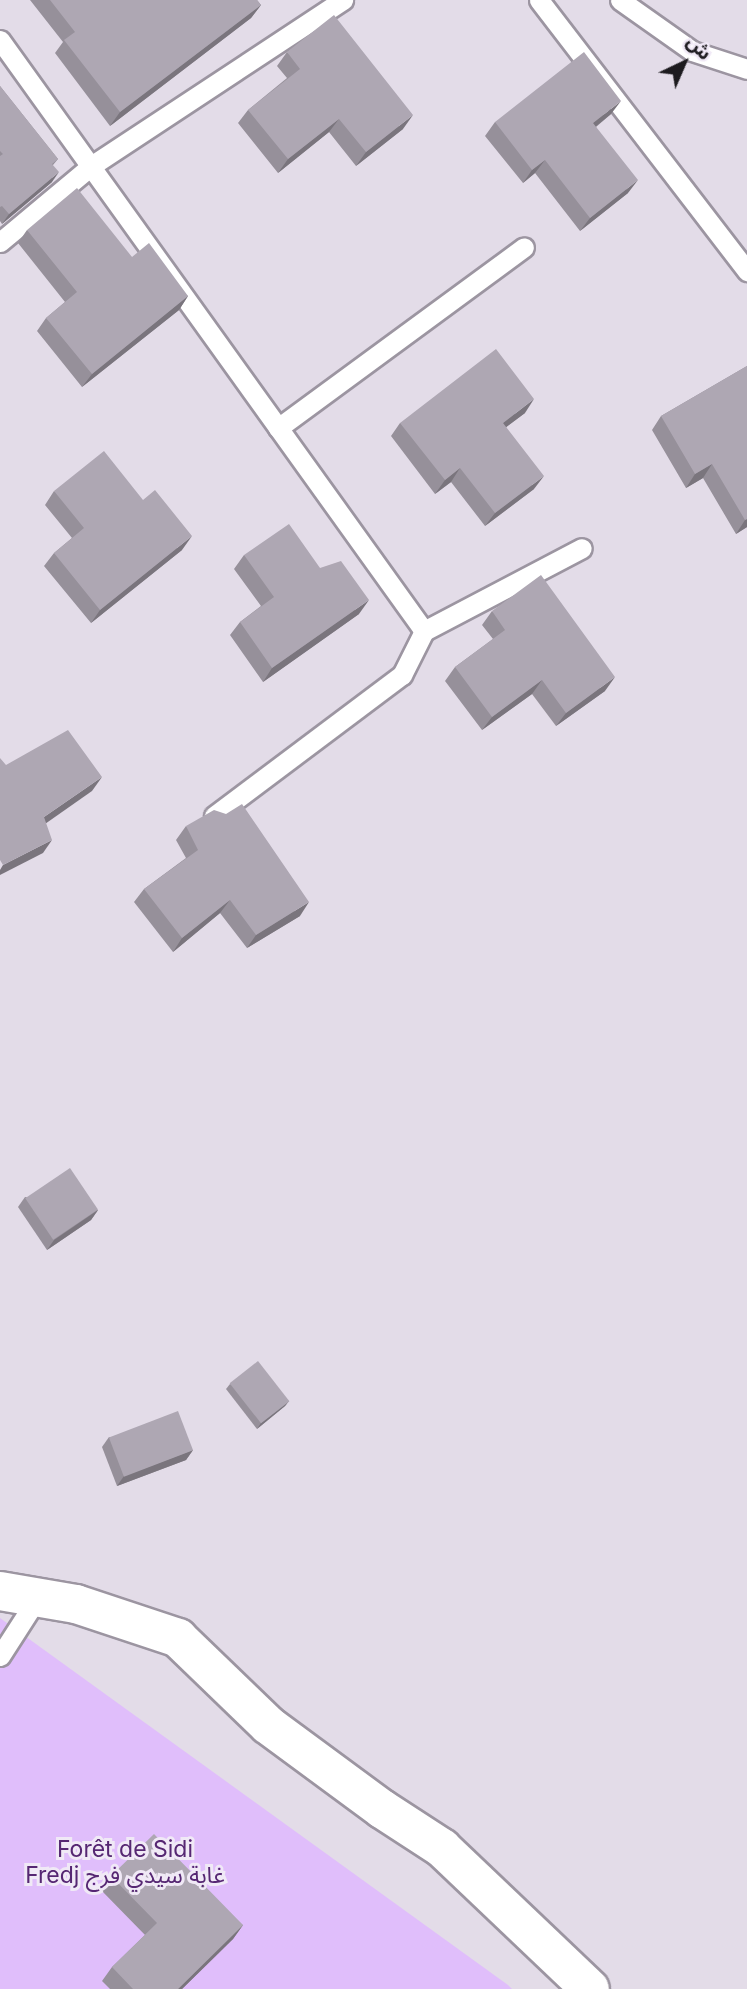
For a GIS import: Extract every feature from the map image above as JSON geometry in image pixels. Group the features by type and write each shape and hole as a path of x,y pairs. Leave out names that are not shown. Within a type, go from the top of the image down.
{"street":[{"path":"0,1591 76,1604 178,1638 268,1725 382,1809 442,1848 590,1989"}],"lane":[{"path":"0,242 91,166 343,0"},
{"path":"539,0 747,271"},
{"path":"621,0 692,51 747,69"},
{"path":"0,40 425,631"},
{"path":"278,428 524,247"},
{"path":"214,816 402,675 425,631 582,548"},
{"path":"0,1656 38,1597"}],"green space":[{"name":"Forêt de Sidi Fredj غابة سيدي فرج","path":"0,1618 508,1985 512,1989 0,1989"}],"building":[{"path":"50,0 257,0 261,5 120,112 64,40 75,32"},
{"path":"334,15 413,115 366,152 339,119 288,159 248,110 300,69 287,52"},
{"path":"584,52 621,101 593,123 638,180 590,218 545,160 532,170 495,122"},
{"path":"0,86 58,159 52,164 59,172 9,214 0,207 0,156 3,154 0,151"},
{"path":"77,188 132,257 149,243 188,296 92,374 46,318 77,292 27,230"},
{"path":"496,349 534,399 503,423 544,476 495,513 460,468 445,480 400,423"},
{"path":"747,366 745,520 712,464 695,474 661,416"},
{"path":"104,451 143,500 155,490 192,536 100,610 54,553 84,528 54,491"},
{"path":"289,524 320,568 341,561 369,600 272,668 240,622 274,597 244,555"},
{"path":"541,575 615,677 566,713 542,680 492,717 455,667 505,630 492,611"},
{"path":"68,730 102,777 44,817 52,840 3,865 0,860 0,758 6,765"},
{"path":"242,804 309,902 256,935 230,900 182,938 144,889 198,850 186,826 214,810 226,814"},
{"path":"70,1168 98,1209 53,1240 25,1198"},
{"path":"258,1361 289,1401 261,1423 230,1383"},
{"path":"178,1411 193,1450 124,1477 109,1438"},
{"path":"154,1834 243,1925 178,1989 133,1989 112,1967 157,1923 111,1876"}]}
